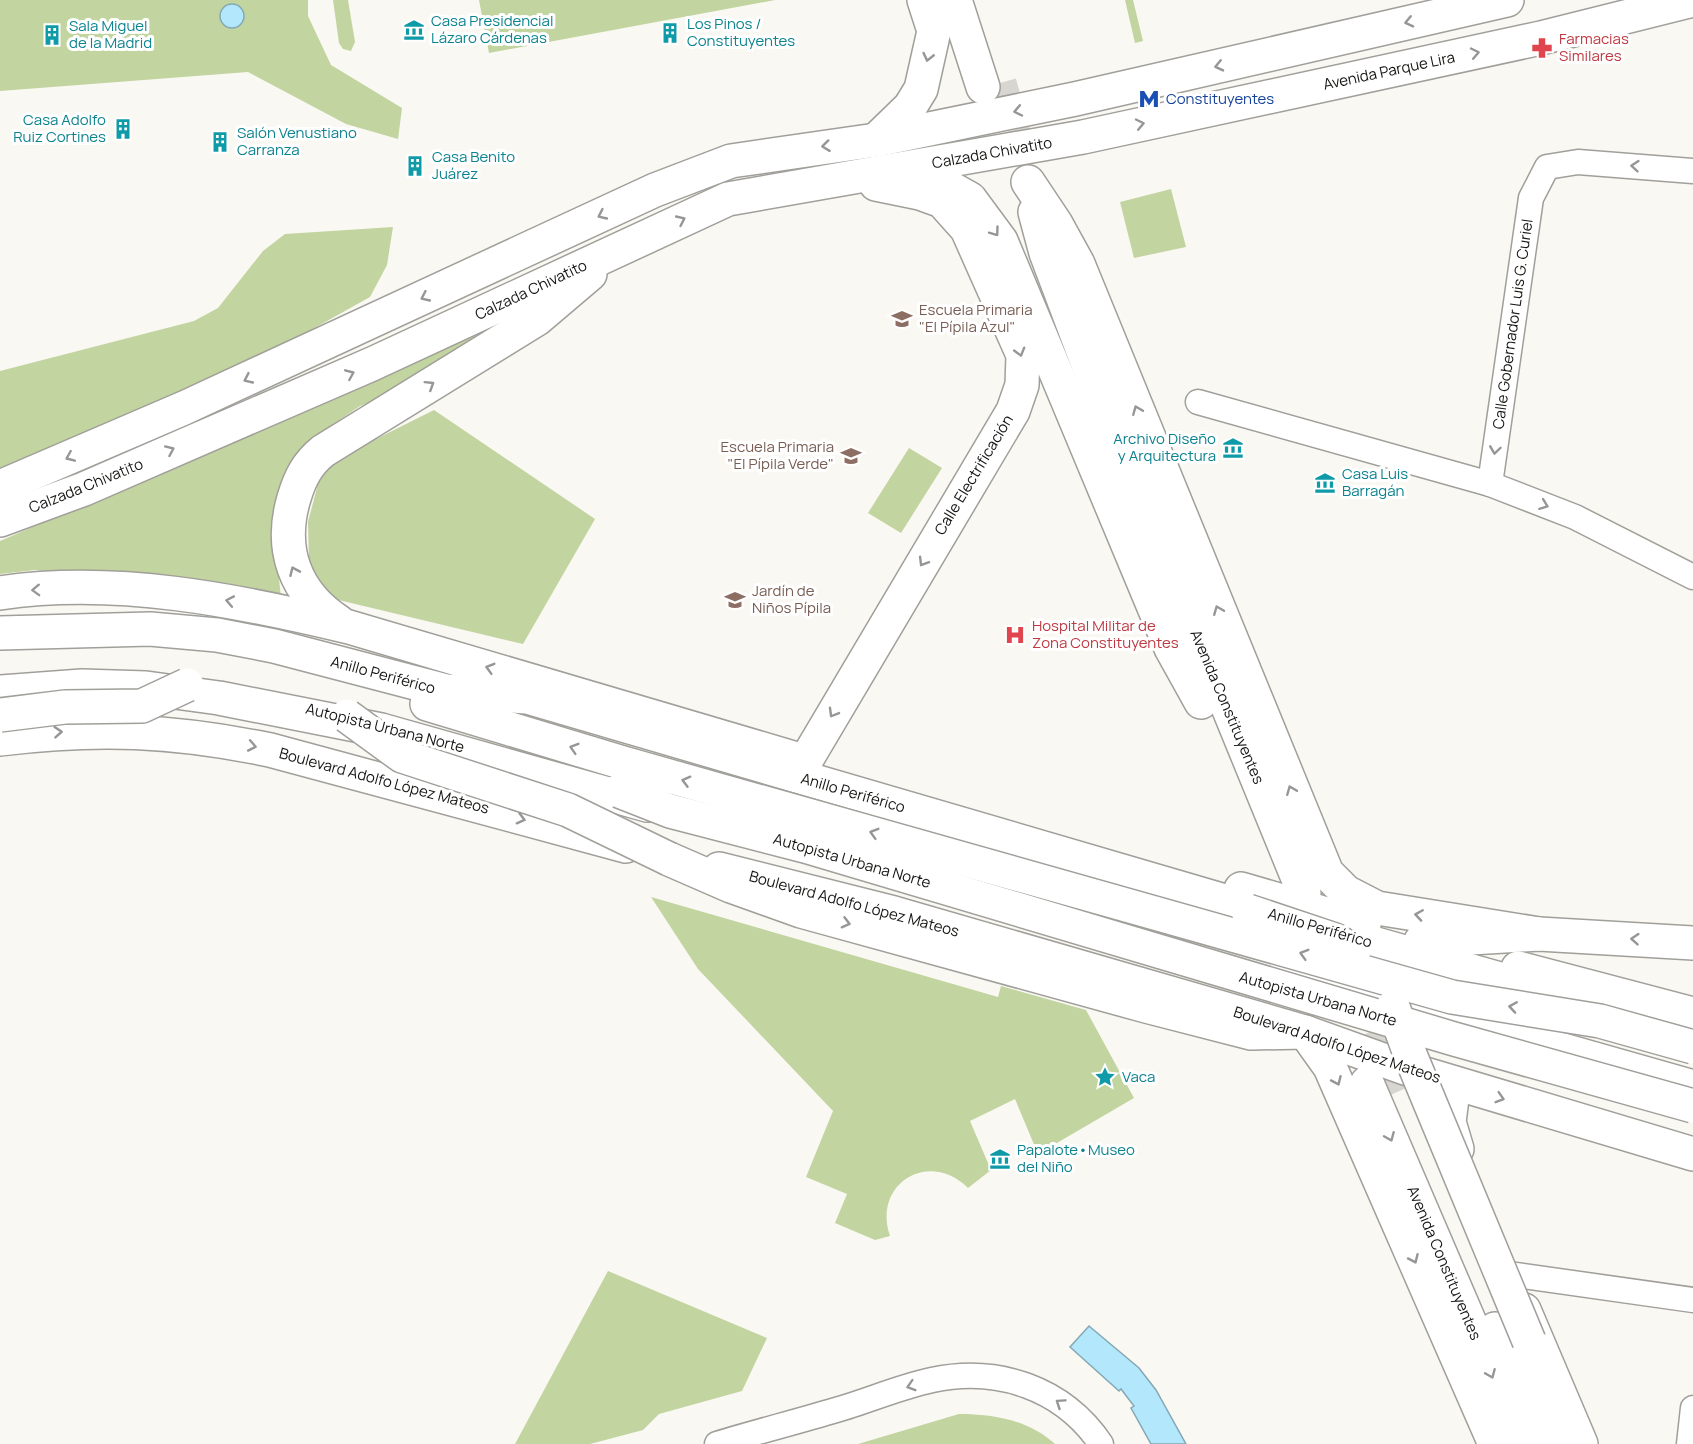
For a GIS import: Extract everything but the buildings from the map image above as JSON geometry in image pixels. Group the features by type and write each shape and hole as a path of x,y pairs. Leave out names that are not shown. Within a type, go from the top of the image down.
{"main road":[{"path":"876,140 910,107 921,89 934,31 924,0"},
{"path":"955,0 991,85 976,0"},
{"path":"0,487 184,408 666,186 731,161 876,140 1075,99 1508,0"},
{"name":"Avenida Parque Lira","path":"1083,137 1542,38 1693,0"},
{"name":"Calzada Chivatito","path":"0,520 84,489 372,364 728,199 1083,137"},
{"path":"896,171 936,180 970,199 1001,241 1171,648 1201,702"},
{"name":"Calle Electrificación","path":"805,762 1013,411 1022,385 1023,356 967,229 942,201 920,193 848,178"},
{"path":"1019,184 1056,224 1078,264 1327,873 1346,892 1377,908 1539,934 1693,943"},
{"name":"Avenida Constituyentes","path":"1019,184 1291,889 1201,702 1032,259 1019,184"},
{"path":"349,627 316,604 297,578 290,563 287,546 290,517 298,486 307,467 323,451 537,319 578,285 609,254"},
{"path":"0,593 82,589 212,597 349,627 1421,942 1693,1014"},
{"name":"Anillo Periférico","path":"7,641 150,629 217,635 274,646 446,691 527,697 1693,1035"},
{"path":"7,641 156,645 279,665 446,709 630,765 1452,997 1600,1021 1693,1047"},
{"name":"Autopista Urbana Norte","path":"0,685 79,680 187,685 347,716 619,791 670,811 805,846 1410,1026 1693,1106"},
{"path":"0,715 64,707 142,706 187,685"},
{"path":"0,692 82,686 146,688 242,702 381,730 617,798 945,872 1693,1087"},
{"path":"446,709 536,707 1248,911 1335,940 1358,953 1375,969 1387,992 1411,1057 1572,1444"},
{"path":"347,716 402,756 568,810 669,859 770,900 1146,1006 1251,1033 1305,1032 1330,1067 1495,1444"},
{"path":"687,726 724,744 789,764 880,801"},
{"name":"Boulevard Adolfo López Mateos","path":"0,739 96,730 148,732 213,738 270,750 575,834 894,913 1305,1032 1454,1083 1693,1154"},
{"path":"1421,942 1539,934"},
{"path":"1454,1083 1449,1110 1452,1134 1581,1444"},
{"name":"Avenida Constituyentes","path":"1522,1444 1381,1088 1549,1444"}],"street":[{"name":"Calle Gobernador Luis G. Curiel","path":"1490,484 1531,198 1546,167 1578,162 1693,171"},
{"path":"1198,402 1490,484 1575,517 1693,577"},
{"path":"1509,1274 1693,1300"},
{"path":"717,1444 930,1380 969,1375 1019,1382 1043,1392 1078,1416 1101,1444"},
{"path":"1689,1444 1693,1408"}],"green space":[{"path":"0,0 308,0 308,16 331,65 402,108 398,139 346,124 248,72 0,91"},
{"path":"333,0 348,0 355,42 351,51 343,49 339,43"},
{"path":"479,0 775,0 489,53"},
{"path":"1125,0 1133,0 1143,41 1135,43"},
{"path":"1171,189 1186,247 1134,258 1120,202"},
{"path":"393,227 387,265 370,297 216,383 0,473 0,371 194,321 218,308 263,251 285,234"},
{"path":"475,336 479,340 409,387 360,406 308,441 284,499 275,539 281,598 245,590 35,570 0,574 0,541"},
{"path":"434,410 595,519 523,644 326,597 309,561 308,522 319,480 338,458"},
{"path":"909,448 942,468 901,533 868,513"},
{"path":"651,897 998,997 1001,986 1086,1010 1134,1098 1038,1154 1015,1099 970,1121 991,1170 968,1188 953,1177 937,1172 921,1172 908,1178 896,1188 889,1201 887,1217 890,1236 875,1240 835,1223 847,1194 806,1177 833,1111 698,969"},
{"path":"608,1271 767,1338 742,1391 659,1414 643,1430 590,1444 515,1444"},
{"path":"959,1414 985,1415 1010,1420 1034,1429 1055,1444 858,1444"}],"water":[{"path":"232,4 241,7 244,16 241,25 232,28 223,25 220,16 223,7"},
{"path":"1089,1326 1139,1368 1156,1390 1186,1444 1151,1444 1131,1408 1134,1406 1121,1389 1119,1391 1070,1347"}],"tunnel":[{"path":"1000,83 1028,182"},
{"path":"1348,988 1395,1093"}],"place":[{"name":"Casa Presidencial Lázaro Cárdenas","path":"414,30"},
{"name":"Los Pinos / Constituyentes","path":"670,33"},
{"name":"Sala Miguel de la Madrid","path":"52,35"},
{"name":"Farmacias Similares","path":"1542,48"},
{"name":"Constituyentes","path":"1149,99"},
{"name":"Casa Adolfo Ruiz Cortines","path":"123,129"},
{"name":"Salón Venustiano Carranza","path":"220,142"},
{"name":"Casa Benito Juárez","path":"415,166"},
{"name":"Escuela Primaria \"El Pípila Azul\"","path":"902,319"},
{"name":"Archivo Diseño y Arquitectura","path":"1233,448"},
{"name":"Escuela Primaria \"El Pípila Verde\"","path":"851,456"},
{"name":"Casa Luis Barragán","path":"1325,483"},
{"name":"Jardín de Niños Pípila","path":"735,600"},
{"name":"Hospital Militar de Zona Constituyentes","path":"1015,635"},
{"name":"Vaca","path":"1105,1077"},
{"name":"Papalote•Museo del Niño","path":"1000,1159"}]}
